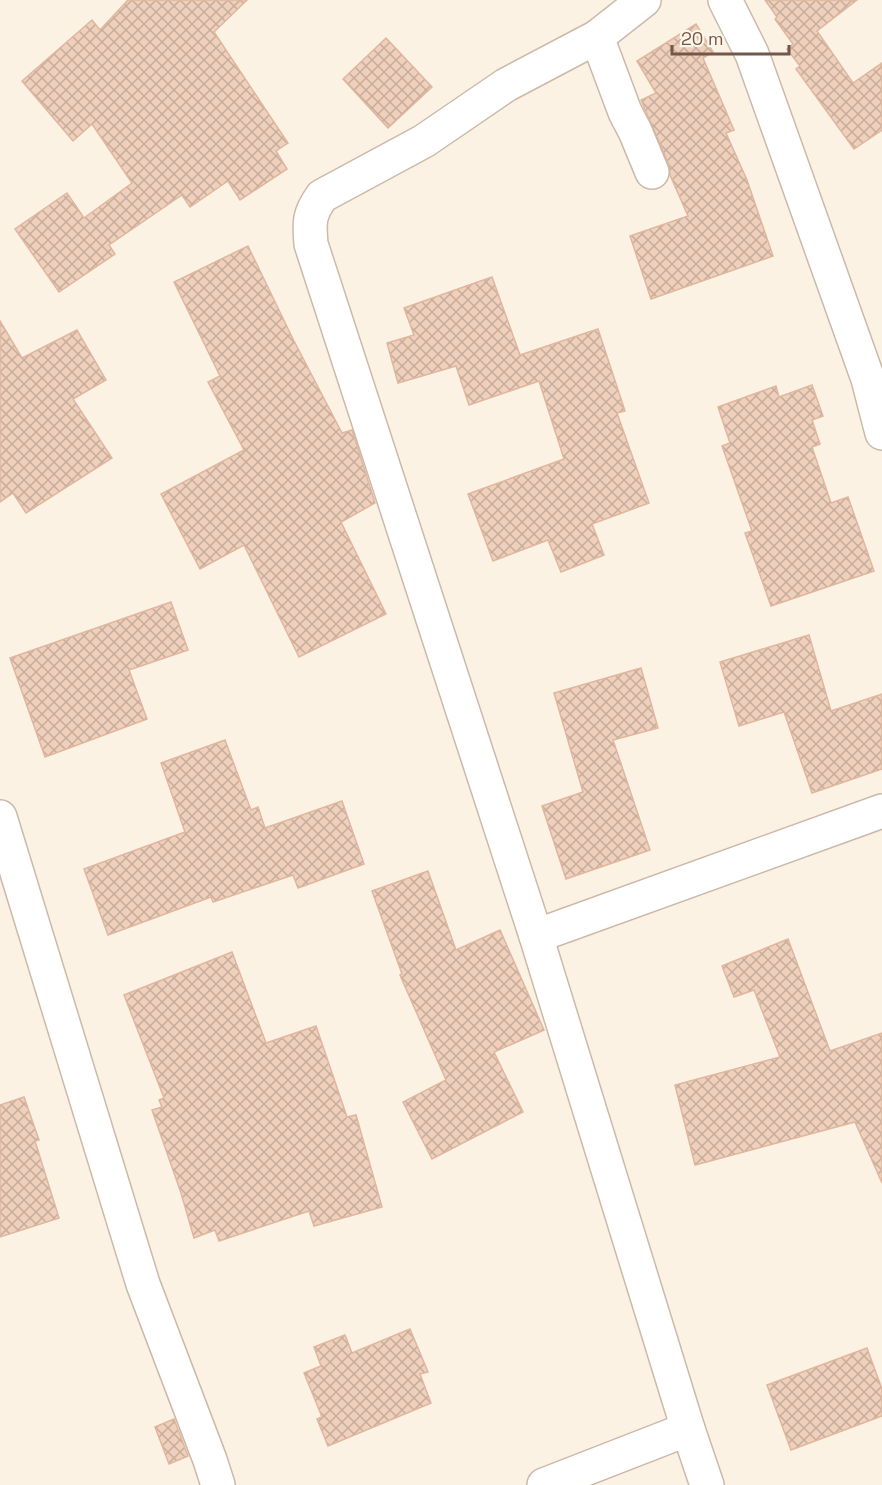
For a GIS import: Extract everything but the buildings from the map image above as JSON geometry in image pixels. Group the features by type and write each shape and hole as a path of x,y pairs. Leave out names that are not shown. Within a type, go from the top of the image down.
{"street":[{"path":"644,0 597,38 506,86 424,141 322,196 309,220 311,244 536,936 707,1485"},
{"path":"725,0 753,54 875,374 882,433"},
{"path":"597,38 624,112 635,131 652,172"},
{"path":"536,936 882,811"},
{"path":"0,817 9,877 143,1284 218,1485"},
{"path":"543,1485 688,1429"}]}
